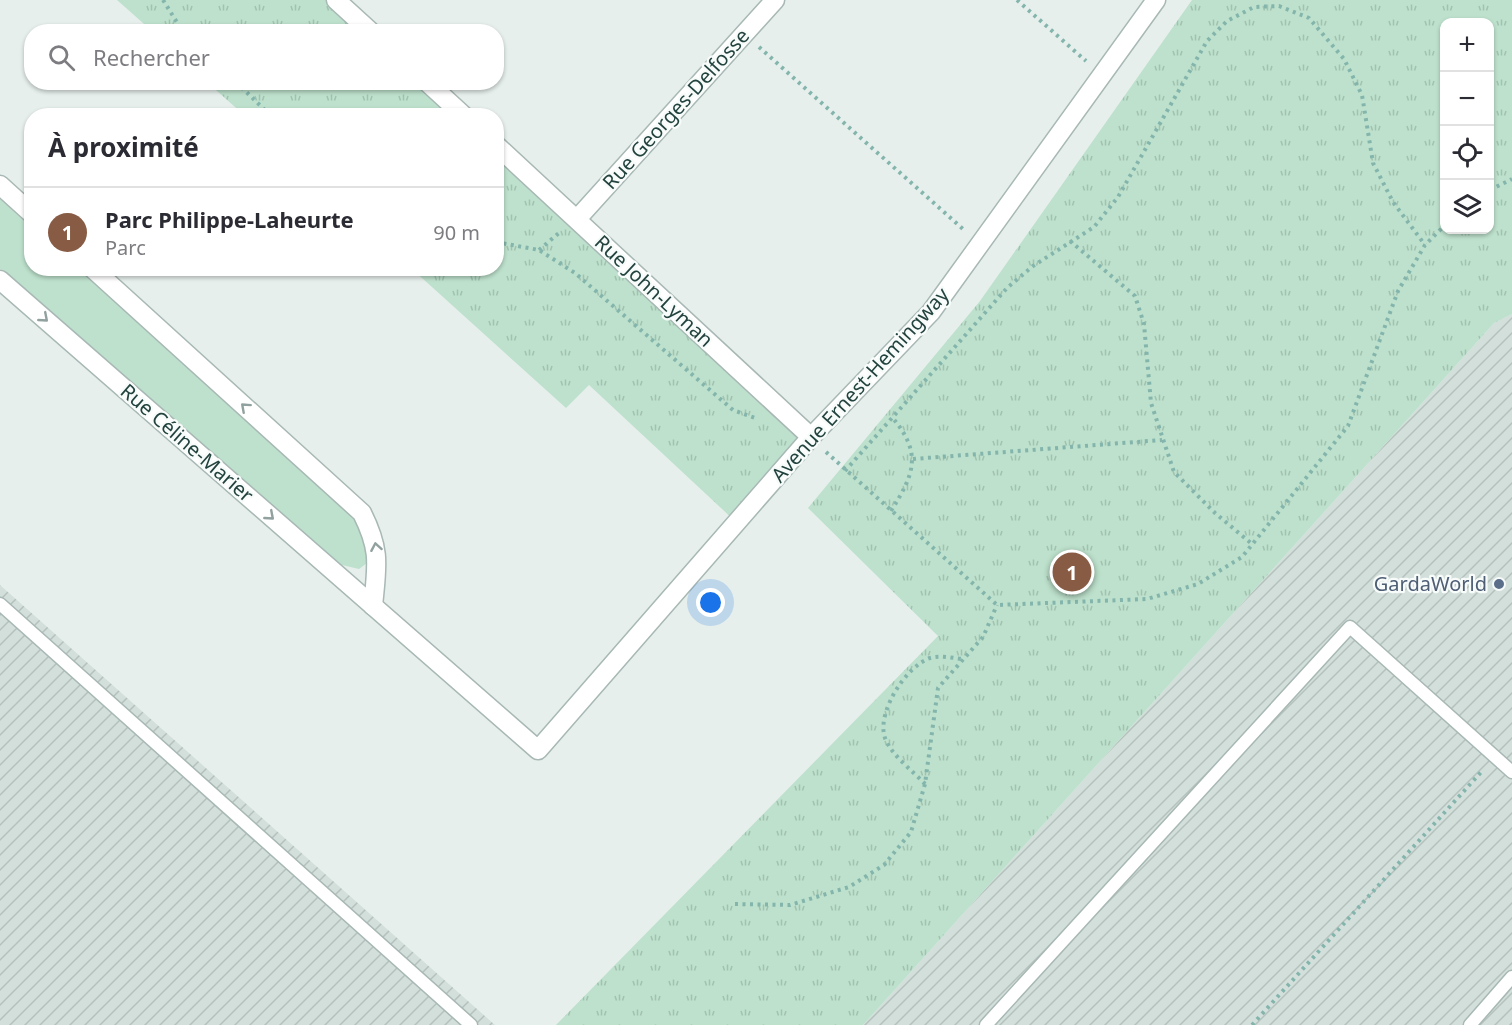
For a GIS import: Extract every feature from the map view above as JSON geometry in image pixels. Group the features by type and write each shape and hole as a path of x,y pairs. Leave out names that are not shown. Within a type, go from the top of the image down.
{"street":[{"path":"336,0 362,24"},
{"name":"Avenue Ernest-Hemingway","path":"538,750 811,437 931,312 1156,0"},
{"name":"Rue Georges-Delfosse","path":"577,219 767,3"},
{"path":"436,90 455,108"},
{"name":"Rue John-Lyman","path":"504,152 811,437"},
{"path":"0,185 24,207"},
{"path":"101,276 362,513 374,537 378,557 373,606"},
{"name":"Rue Céline-Marier","path":"0,280 538,750"}],"lane":[{"path":"0,604 471,1025"},
{"path":"986,1025 1350,627 1512,772"},
{"path":"1470,1025 1512,976"}],"path":[{"path":"163,0 178,24"},
{"path":"1017,0 1102,75"},
{"path":"1290,9 1291,0"},
{"path":"845,471 1007,288 1033,266 1094,227 1118,197 1207,41 1227,21 1254,7 1279,6 1309,18 1344,59 1362,95 1373,162 1393,202 1425,245"},
{"path":"763,50 980,245"},
{"path":"244,90 263,108"},
{"path":"1494,188 1512,179"},
{"path":"811,437 845,471 997,605 1147,599 1198,584 1242,557 1348,426 1398,291 1425,245 1440,230"},
{"path":"1070,242 1135,296 1144,324 1151,403 1174,472 1215,513 1252,544"},
{"path":"504,243 539,250 574,273 733,410 766,422"},
{"path":"891,512 913,471 913,459 902,429 892,417"},
{"path":"913,459 1162,440"},
{"path":"735,904 790,905 849,887 884,865 911,832 925,784 938,688 983,637 997,605"},
{"path":"925,784 890,747 885,738 883,725 894,693 916,667 933,657 963,659"},
{"path":"1252,1025 1495,757"}],"shaded area":[{"path":"1512,314 1512,1025 863,1025 1494,323"},
{"path":"0,585 495,1025 0,1025"}],"green space":[{"path":"117,0 334,0 360,24 144,24"},
{"path":"1192,0 1512,0 1512,314 1494,323 863,1025 556,1025 938,636 808,508 980,301"},
{"path":"216,90 432,90 452,108 236,108"},
{"path":"504,155 811,437 736,522 589,385 566,408 420,276 504,276"},
{"path":"0,199 24,221 24,276 86,276 355,517 369,549 367,563 359,569 342,565 313,543 0,269"}],"place":[{"name":"Parc Philippe-Laheurte","path":"1072,572"},
{"name":"GardaWorld","path":"1499,584"}]}
